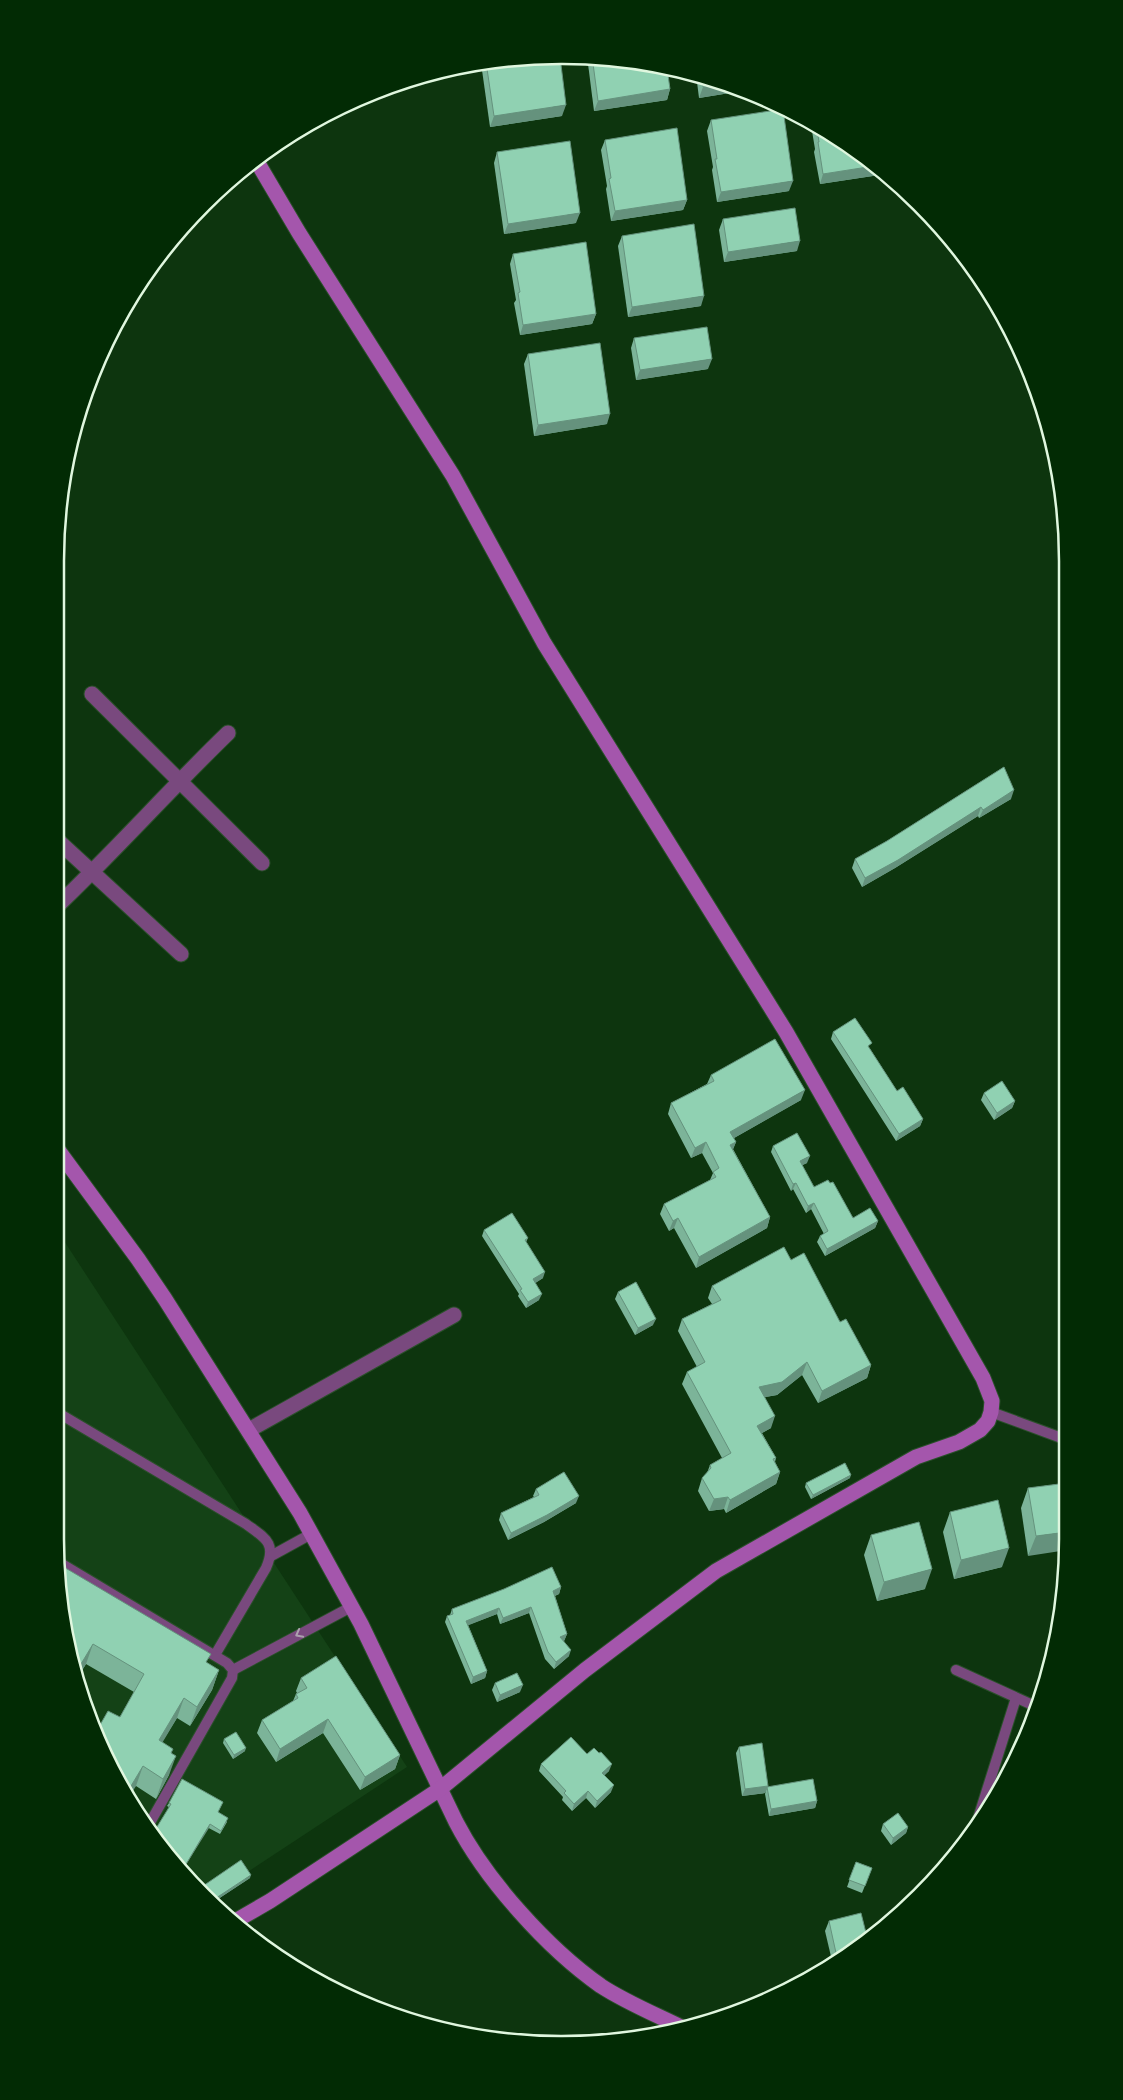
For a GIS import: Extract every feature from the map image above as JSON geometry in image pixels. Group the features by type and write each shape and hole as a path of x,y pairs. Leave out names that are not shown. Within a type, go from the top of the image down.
{"street":[{"path":"240,1918 270,1901 440,1790 585,1670 710,1575 916,1457 970,1436 980,1430 988,1421 992,1401 983,1378 786,1032 523,606 454,476 299,233 260,166"},
{"path":"92,694 262,863"},
{"path":"64,899 91,874 178,781 228,733"},
{"path":"64,847 91,874 181,954"},
{"path":"64,1158 138,1259 249,1430 409,1722 460,1829 495,1881 557,1950 583,1972 618,1997 673,2023"},
{"path":"249,1430 454,1315"}],"lane":[{"path":"991,1412 1059,1437"},
{"path":"64,1416 246,1524 263,1536 270,1546 272,1556"},
{"path":"215,1655 272,1556 306,1537"},
{"path":"65,1566 215,1655 234,1670"},
{"path":"152,1820 232,1678 234,1670 347,1609"},
{"path":"956,1670 1031,1704"},
{"path":"983,1802 1016,1698"}],"shaded area":[{"path":"64,1241 407,1767 214,1894 187,1867 148,1815 115,1759 90,1698 73,1636 68,1603 64,1538"}],"building":[{"path":"561,64 566,105 494,116 487,69"},
{"path":"593,65 626,68 668,75 670,89 598,101"},
{"path":"772,111 784,116 793,181 721,192 711,120"},
{"path":"677,128 687,200 615,211 605,140"},
{"path":"818,135 865,167 823,174"},
{"path":"570,141 580,213 508,224 497,152"},
{"path":"795,208 800,241 728,252 723,219"},
{"path":"694,224 704,296 632,307 622,236"},
{"path":"586,242 596,314 523,325 518,293 520,292 513,254"},
{"path":"707,327 712,359 640,370 634,338"},
{"path":"600,343 610,414 538,425 528,354"},
{"path":"1004,767 1014,790 983,810 981,807 898,860 865,878 855,859"},
{"path":"855,1018 872,1043 868,1046 897,1091 903,1087 923,1119 899,1134 833,1032"},
{"path":"775,1039 805,1090 730,1132 736,1142 730,1145 770,1217 699,1257 678,1218 673,1221 664,1204 716,1177 713,1172 719,1168 706,1142 695,1148 671,1103 714,1081 711,1075"},
{"path":"1002,1081 1015,1101 997,1113 984,1093"},
{"path":"797,1133 810,1156 800,1161 814,1187 828,1180 830,1183 833,1182 853,1218 870,1208 878,1221 827,1249 820,1236 828,1231 814,1203 808,1206 796,1183 793,1184 773,1146"},
{"path":"512,1213 528,1238 525,1240 545,1272 533,1279 542,1294 528,1302 520,1290 522,1289 484,1230"},
{"path":"784,1247 791,1260 804,1253 840,1322 846,1319 871,1365 822,1391 807,1362 782,1382 759,1387 775,1416 757,1426 776,1458 773,1459 780,1472 730,1500 728,1497 714,1499 702,1478 711,1468 710,1465 731,1453 687,1372 705,1362 682,1319 721,1300 712,1286"},
{"path":"636,1282 656,1319 638,1328 618,1292"},
{"path":"845,1463 851,1475 813,1495 806,1483"},
{"path":"564,1472 579,1496 511,1533 501,1513 539,1495 536,1489"},
{"path":"1059,1484 1059,1533 1036,1536 1028,1488"},
{"path":"998,1500 1009,1548 961,1560 950,1512"},
{"path":"919,1522 932,1569 884,1582 871,1535"},
{"path":"552,1567 561,1587 553,1591 567,1634 560,1637 571,1650 556,1662 548,1652 531,1607 503,1618 499,1608 466,1621 487,1671 473,1677 447,1616 453,1614 452,1609 504,1589"},
{"path":"65,1568 211,1654 206,1662 219,1670 197,1707 184,1698 159,1740 173,1749 171,1753 176,1756 163,1779 143,1766 130,1787 115,1759 100,1725 108,1711 120,1717 144,1674 93,1644 80,1665 73,1636"},
{"path":"336,1656 400,1755 365,1777 328,1719 280,1749 262,1720 298,1698 296,1694 307,1688 301,1678"},
{"path":"517,1673 523,1685 500,1695 495,1683"},
{"path":"236,1732 246,1748 234,1755 224,1739"},
{"path":"571,1737 587,1754 594,1748 599,1753 601,1752 612,1764 602,1773 614,1785 597,1801 588,1791 574,1804 564,1793 566,1791 541,1764"},
{"path":"762,1743 768,1786 745,1789 739,1747"},
{"path":"182,1779 223,1802 218,1812 228,1818 221,1831 210,1824 186,1865 157,1827 171,1804 169,1803"},
{"path":"813,1779 817,1801 771,1809 767,1787"},
{"path":"898,1813 908,1827 893,1838 883,1824"},
{"path":"241,1860 251,1875 217,1897 205,1885"},
{"path":"856,1862 872,1868 865,1886 849,1880"},
{"path":"861,1913 866,1932 836,1953 829,1921"}]}
